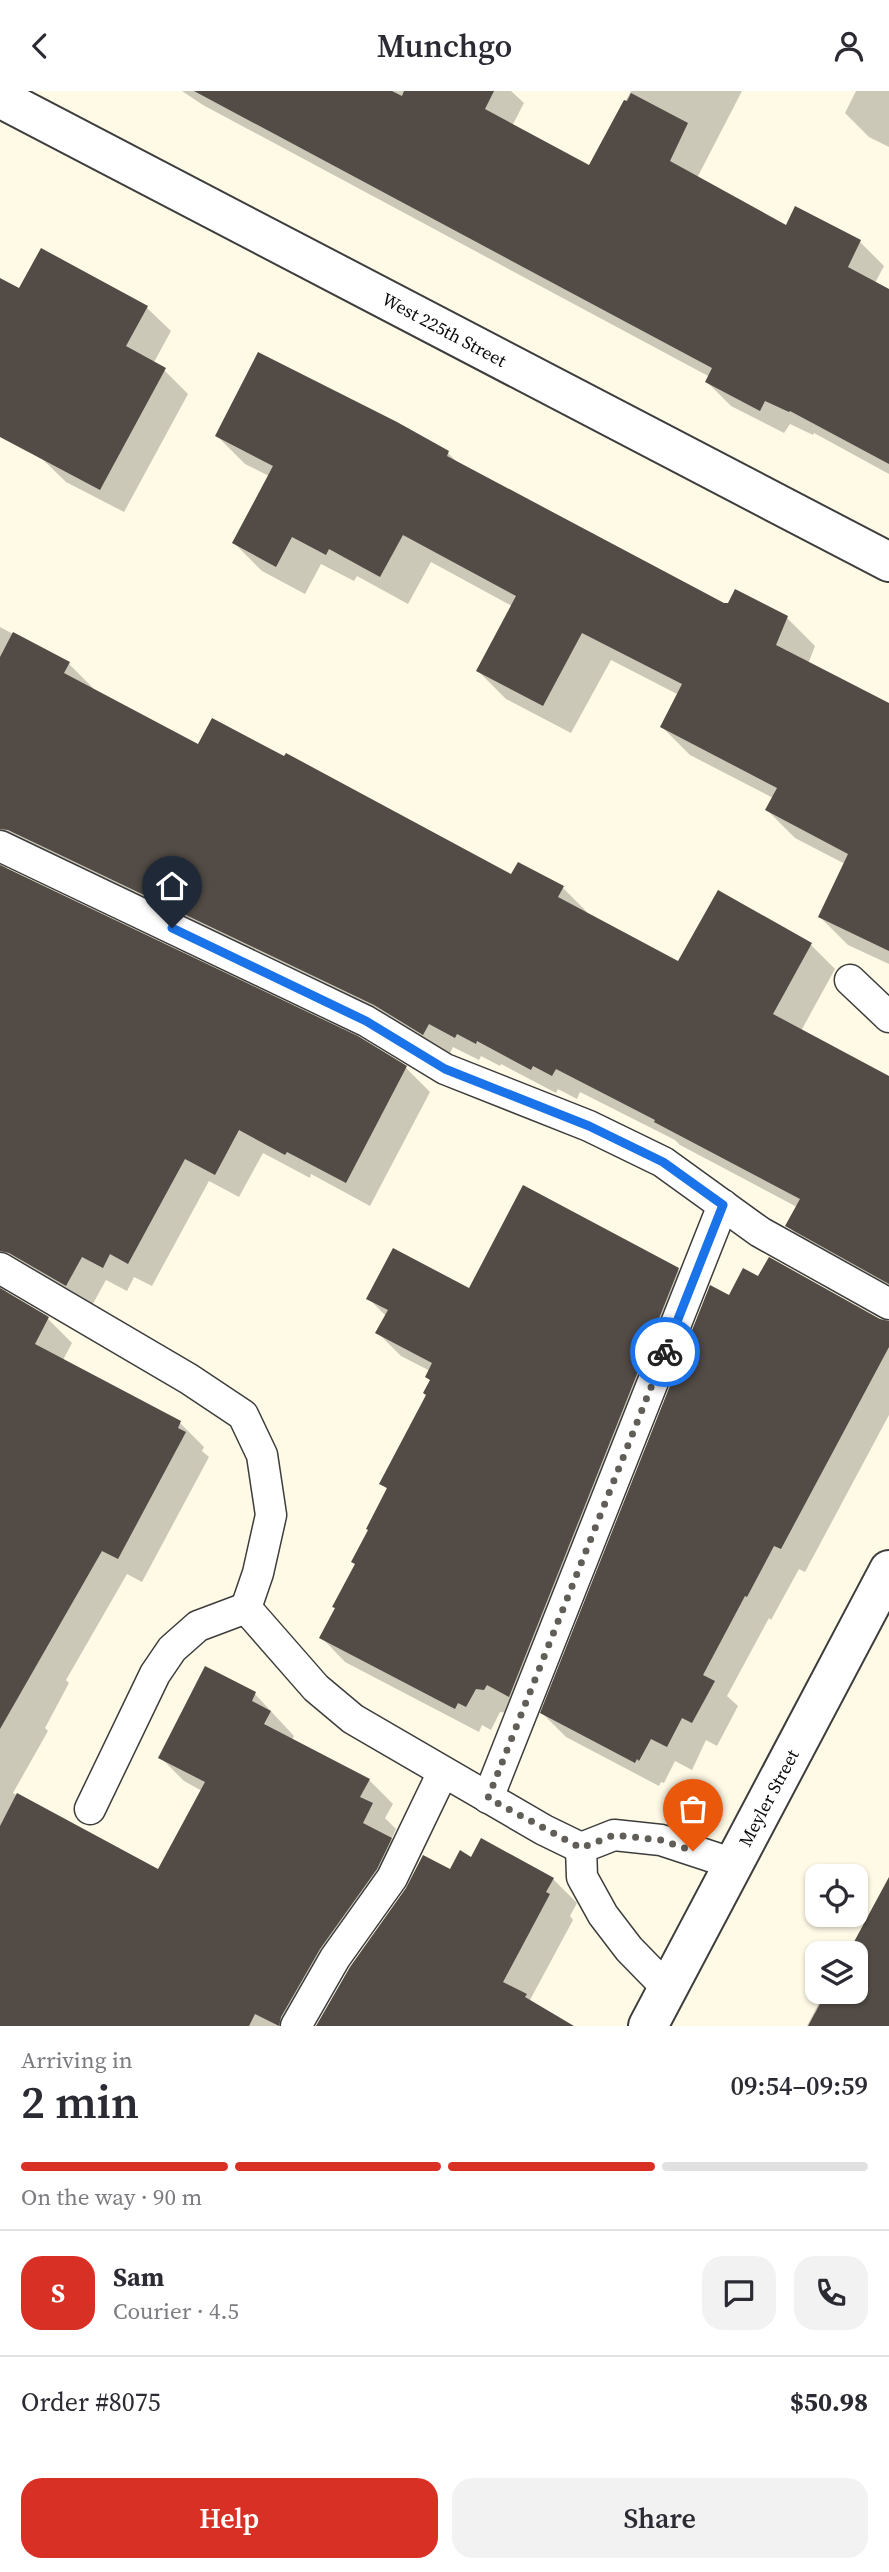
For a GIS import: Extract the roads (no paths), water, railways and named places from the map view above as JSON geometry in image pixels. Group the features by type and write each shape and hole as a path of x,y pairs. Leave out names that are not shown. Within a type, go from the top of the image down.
{"street":[{"name":"West 225th Street","path":"0,98 889,562"},
{"name":"Meyler Street","path":"648,2026 889,1570"}],"lane":[{"path":"0,846 366,1021 445,1069 589,1126 663,1162 760,1232 889,1304"},
{"path":"850,980 889,1017"},
{"path":"488,1798 723,1205"},
{"path":"0,1268 178,1372 243,1415 262,1455 271,1514 258,1573 246,1608"},
{"path":"246,1608 316,1688 353,1719 488,1798 581,1848 614,1835 661,1840 734,1864"},
{"path":"90,1809 155,1674 172,1649 198,1626 246,1608"},
{"path":"296,2026 335,1958 392,1878 443,1772"},
{"path":"581,1848 582,1877 603,1915 629,1949 667,1988"}]}
